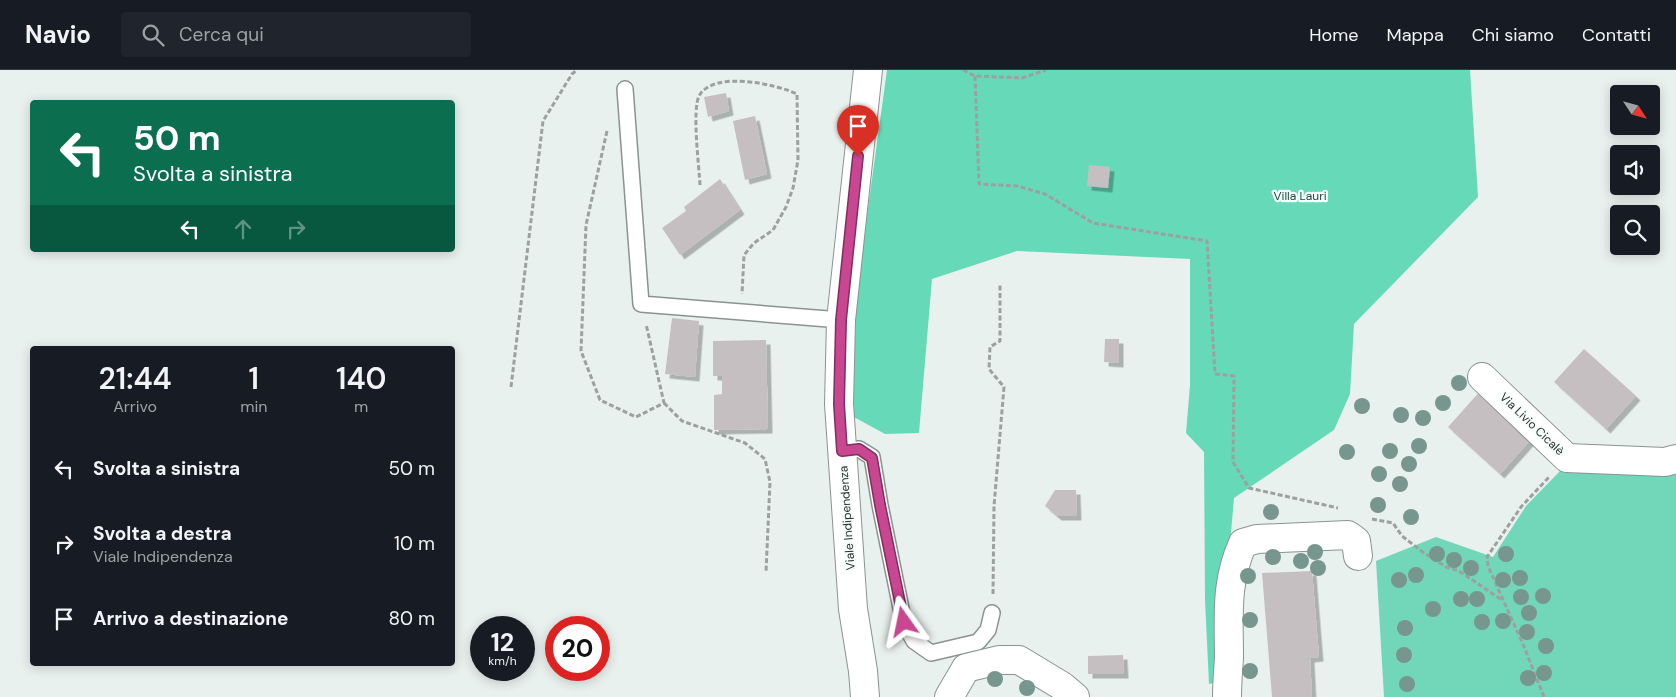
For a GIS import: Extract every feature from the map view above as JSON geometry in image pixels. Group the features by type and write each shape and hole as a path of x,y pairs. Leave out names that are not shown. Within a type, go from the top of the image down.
{"street":[{"name":"Viale Indipendenza","path":"865,697 863,671 853,609 839,404 841,320 868,70"},
{"name":"Via Livio Cicalè","path":"1482,377 1567,458 1665,462 1676,459"},
{"path":"1227,697 1229,658 1228,603 1236,557 1243,543 1257,539 1348,534 1356,541 1358,556"},
{"path":"950,697 966,668 999,660 1019,660 1062,686 1075,697"}],"lane":[{"path":"625,89 641,304 841,320"},
{"path":"842,451 859,449 872,458 904,622 914,641 931,653 978,642 988,630 992,613"}],"path":[{"path":"511,387 543,121 576,70"},
{"path":"963,70 975,76 1022,78 1046,70"},
{"path":"975,76 978,184 1016,186 1045,194 1093,223 1207,241 1215,374 1234,376 1233,462 1248,488 1344,509"},
{"path":"700,185 696,113 699,96 708,86 733,80 781,87 796,94 798,160 793,188 786,207 773,230 754,243 744,255 741,312"},
{"path":"608,123 586,225 581,350 600,400 636,417 664,402"},
{"path":"992,613 994,506 1004,387 989,369 990,347 1000,341 1000,284"},
{"path":"641,304 664,402 682,421 745,443 765,460 770,482 766,572"},
{"path":"1544,697 1525,649 1502,600 1486,557 1521,507 1567,458"},
{"path":"1366,517 1372,520 1393,523 1402,536 1424,553 1446,567 1459,571 1502,600"}],"green space":[{"name":"Villa Lauri","path":"887,70 1470,70 1478,197 1354,324 1350,394 1334,430 1234,498 1218,682 1209,684 1205,600 1204,452 1186,433 1190,385 1190,259 1017,251 932,279 919,433 885,434 852,416 857,288"},
{"path":"1676,469 1676,697 1384,697 1376,561 1436,537 1493,557 1526,506 1560,471 1665,471"}],"building":[{"path":"726,93 729,111 708,117 704,97"},
{"path":"755,116 767,174 745,180 733,121"},
{"path":"1089,165 1110,167 1108,188 1087,186"},
{"path":"720,179 740,210 680,255 662,228 686,211 684,207"},
{"path":"672,318 699,321 695,377 665,374"},
{"path":"1105,339 1119,339 1119,363 1104,362"},
{"path":"766,340 768,429 714,430 714,395 722,394 722,376 713,376 713,341"},
{"path":"1584,349 1636,396 1606,429 1554,382"},
{"path":"1482,389 1534,436 1500,474 1448,427"},
{"path":"1055,490 1076,490 1077,516 1057,516 1045,506"},
{"path":"1312,571 1319,657 1310,658 1312,697 1272,697 1262,573"},
{"path":"1123,655 1124,674 1088,674 1088,656"}],"route":[{"path":"858,156 841,320 839,404 842,451 859,449 872,458 904,622"}]}
